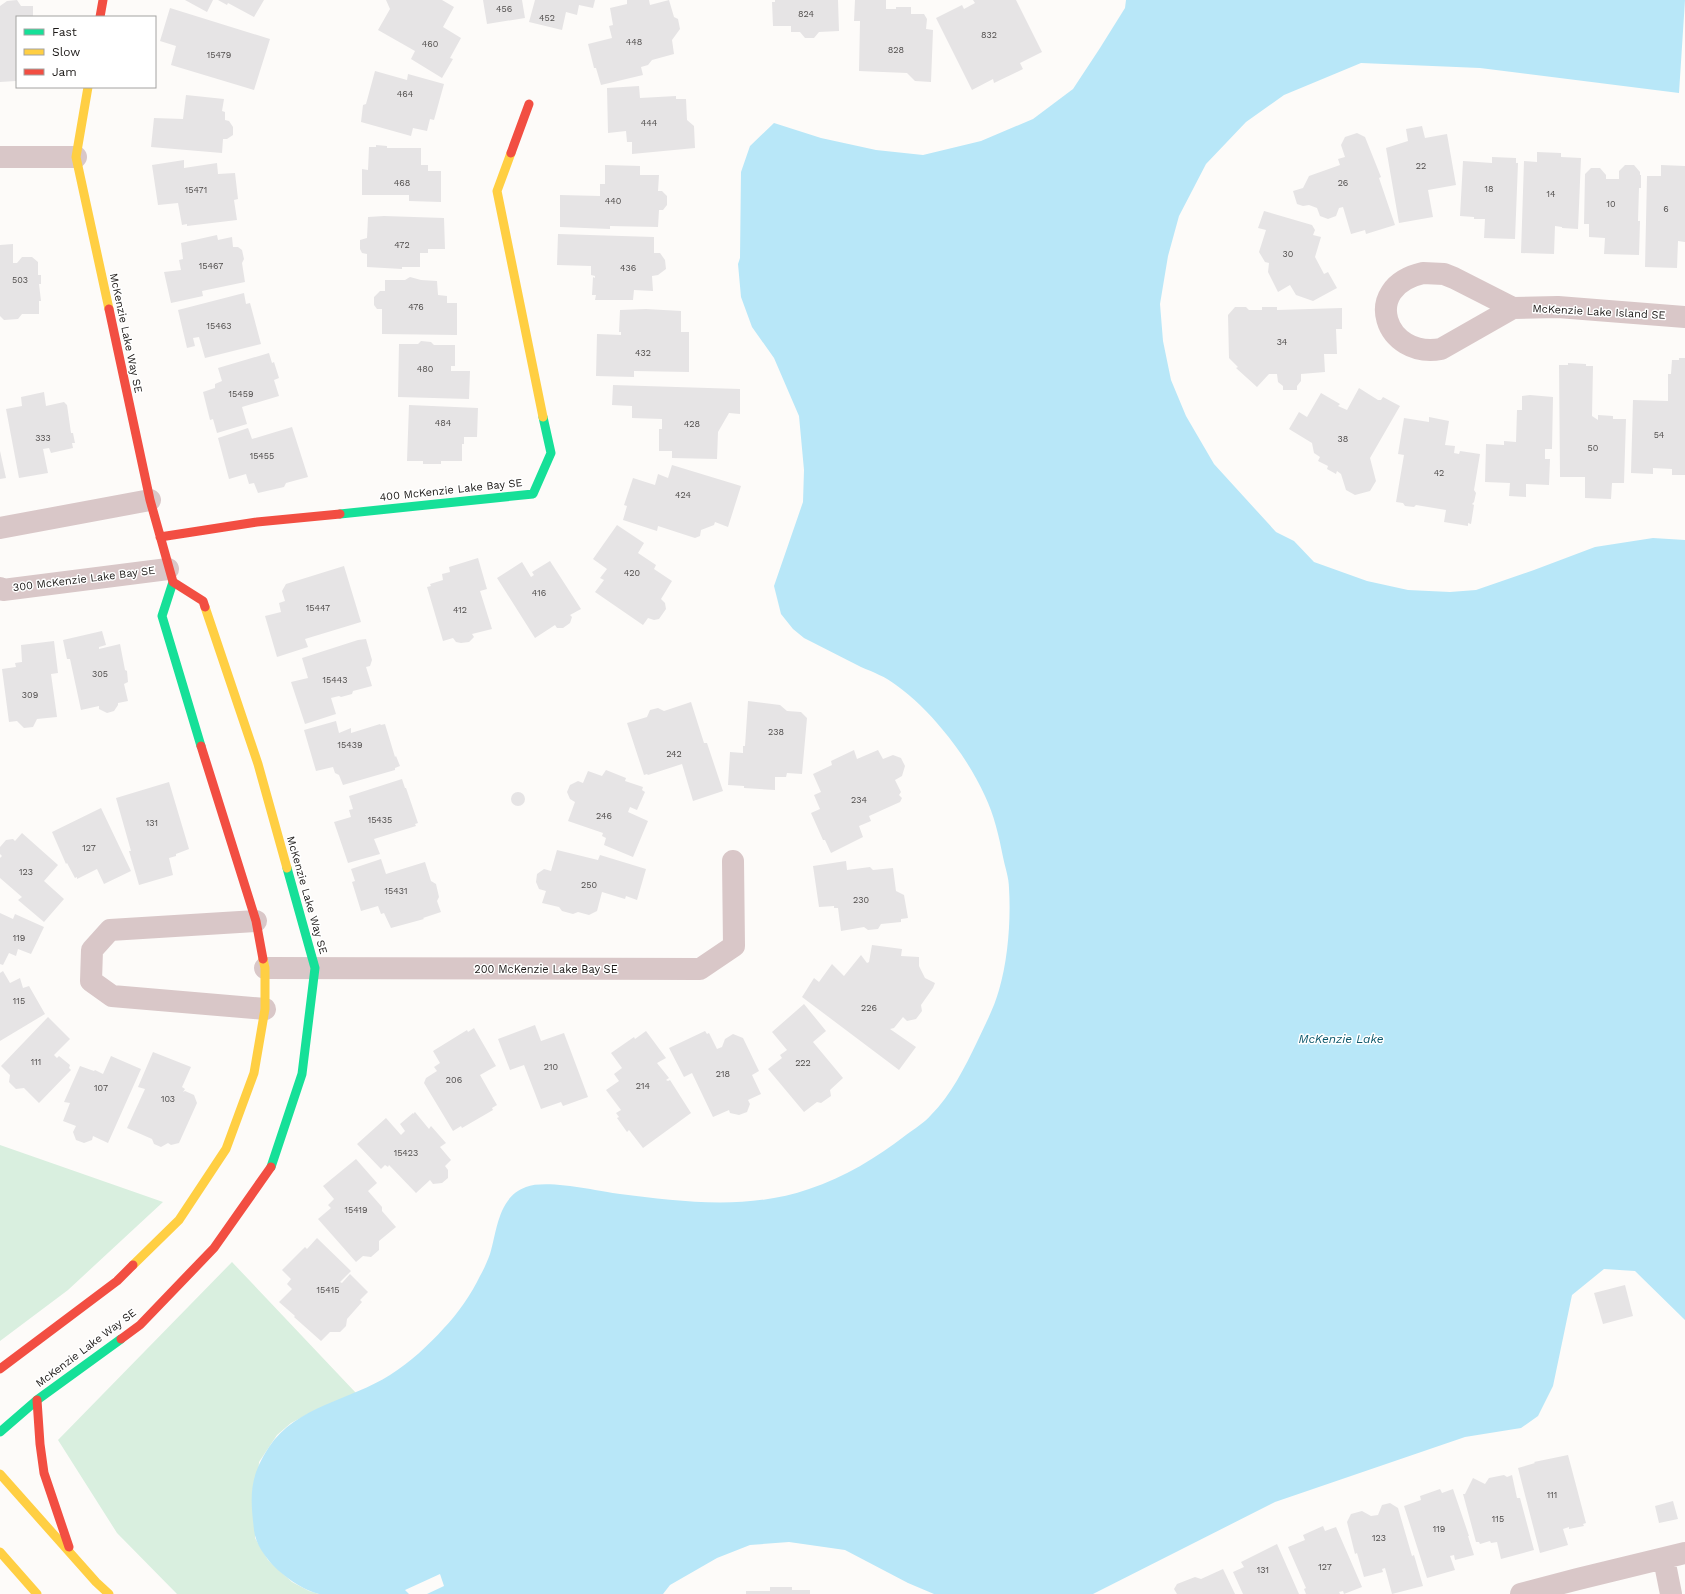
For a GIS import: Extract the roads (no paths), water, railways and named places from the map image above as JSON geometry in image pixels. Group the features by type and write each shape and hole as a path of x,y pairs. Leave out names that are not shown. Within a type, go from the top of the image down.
{"street":[{"path":"100,16 103,0"},
{"name":"McKenzie Lake Way SE","path":"0,1432 37,1400 140,1325 214,1248 272,1166 302,1074 315,968 258,764 203,601 171,575 150,500 76,157 88,88"},
{"name":"400 McKenzie Lake Bay SE","path":"160,537 257,522 533,494 551,453 497,191 529,104"},
{"path":"0,157 76,157"},
{"name":"McKenzie Lake Island SE","path":"1513,308 1451,345 1441,350 1432,351 1414,347 1399,339 1390,329 1386,311 1391,291 1396,285 1411,275 1423,272 1444,274 1513,308 1558,308 1685,317"},
{"path":"0,528 150,500"},
{"path":"0,1369 117,1281 179,1220 226,1148 254,1073 265,1009 265,968 256,921 212,784 162,616 171,575"},
{"name":"300 McKenzie Lake Bay SE","path":"0,588 3,590 171,575"},
{"name":"200 McKenzie Lake Bay SE","path":"265,968 700,969 734,946 733,861"},
{"path":"256,921 110,930 92,950 91,982 112,996 265,1009"},
{"path":"37,1400 40,1444 44,1473 72,1555"},
{"path":"0,1474 109,1594"},
{"path":"0,1552 38,1594"},
{"path":"1521,1594 1685,1553"},
{"path":"1664,1559 1671,1594"}],"water":[{"name":"McKenzie Lake","path":"1126,0 1685,0 1679,93 1480,68 1361,63 1284,95 1246,122 1206,164 1179,216 1168,256 1160,304 1163,341 1171,380 1186,416 1214,464 1276,532 1294,541 1314,562 1367,581 1408,590 1450,592 1476,590 1595,547 1653,538 1685,540 1685,1320 1635,1271 1604,1269 1572,1295 1553,1386 1538,1416 1521,1428 1465,1437 1275,1502 1093,1594 934,1594 908,1583 845,1550 789,1542 750,1545 717,1558 670,1585 663,1594 319,1594 298,1585 269,1561 257,1541 254,1530 252,1487 262,1458 280,1433 294,1422 325,1405 375,1384 390,1375 412,1359 438,1335 459,1310 477,1283 490,1254 500,1216 510,1198 517,1192 526,1187 546,1184 572,1186 667,1200 739,1202 786,1196 809,1189 848,1173 883,1151 922,1123 945,1099 968,1061 995,1003 1007,953 1010,913 1009,884 998,833 988,803 971,770 948,737 926,711 909,695 888,680 804,638 793,629 781,614 774,586 803,502 804,470 799,416 774,358 752,327 741,297 738,264 740,258 741,172 750,146 774,123 821,138 876,150 923,155 981,141 1033,119 1073,89 1125,8"}]}
